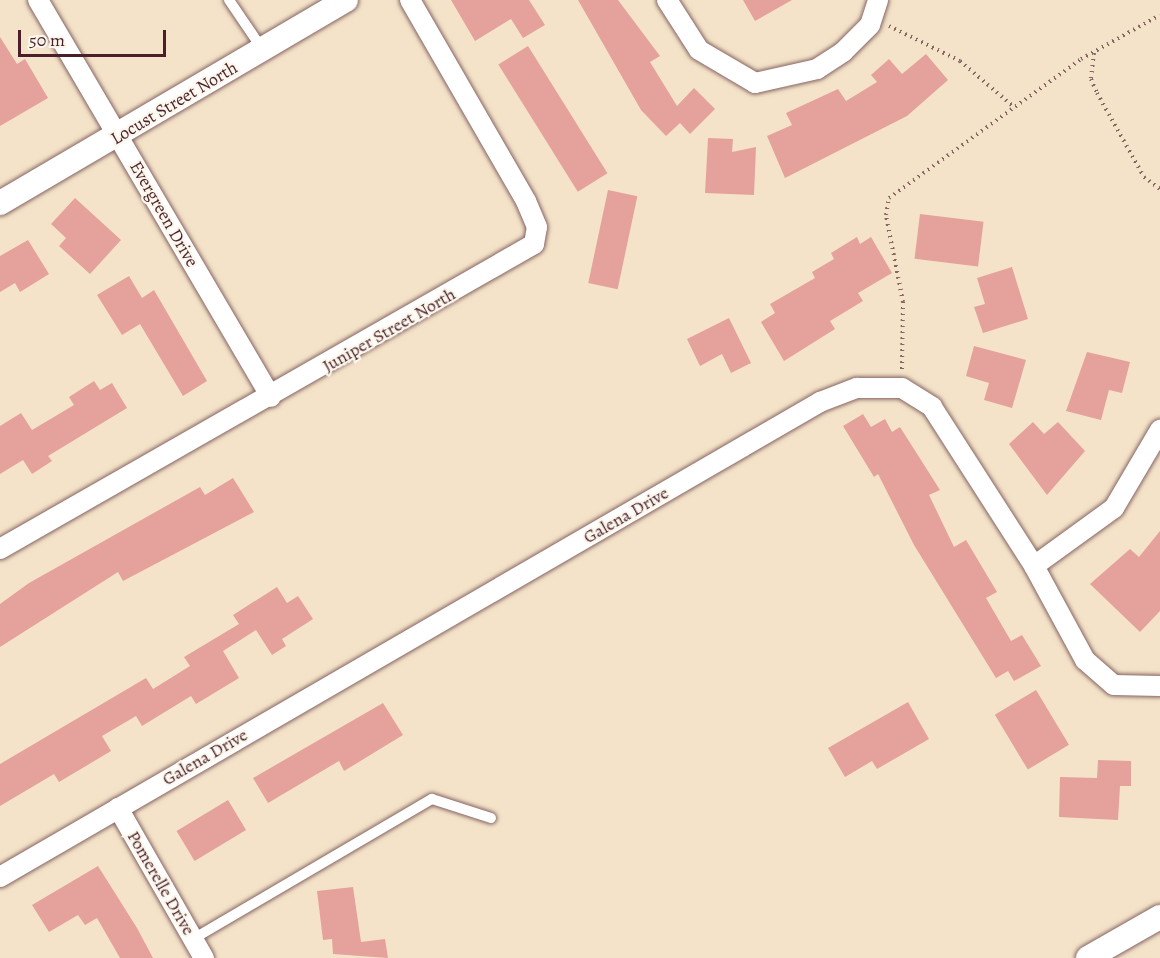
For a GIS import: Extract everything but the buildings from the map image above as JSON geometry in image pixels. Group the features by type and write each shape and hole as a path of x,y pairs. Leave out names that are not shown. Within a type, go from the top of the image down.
{"street":[{"name":"Evergreen Drive","path":"38,0 271,397"},
{"name":"Locust Street North","path":"0,203 119,136 346,0"},
{"name":"Juniper Street North","path":"0,549 271,397 534,244 537,227 526,201 410,0"},
{"path":"667,0 699,50 755,84 817,69 843,52 875,9"},
{"name":"Galena Drive","path":"0,877 820,402 857,388 902,388"},
{"path":"902,388 932,407 955,438 1034,566 1085,660 1114,685 1160,686"},
{"path":"1034,566 1114,508 1160,430"},
{"name":"Pomerelle Drive","path":"118,808 204,958"},
{"path":"1089,958 1115,951 1160,917"}],"lane":[{"path":"229,0 263,50"},
{"path":"193,939 432,799 491,818"}],"path":[{"path":"875,9 960,61 1015,108"},
{"path":"902,388 903,302 886,215 889,198 1094,52 1160,15"},
{"path":"1094,52 1091,79 1097,93 1144,177 1160,189"}]}
